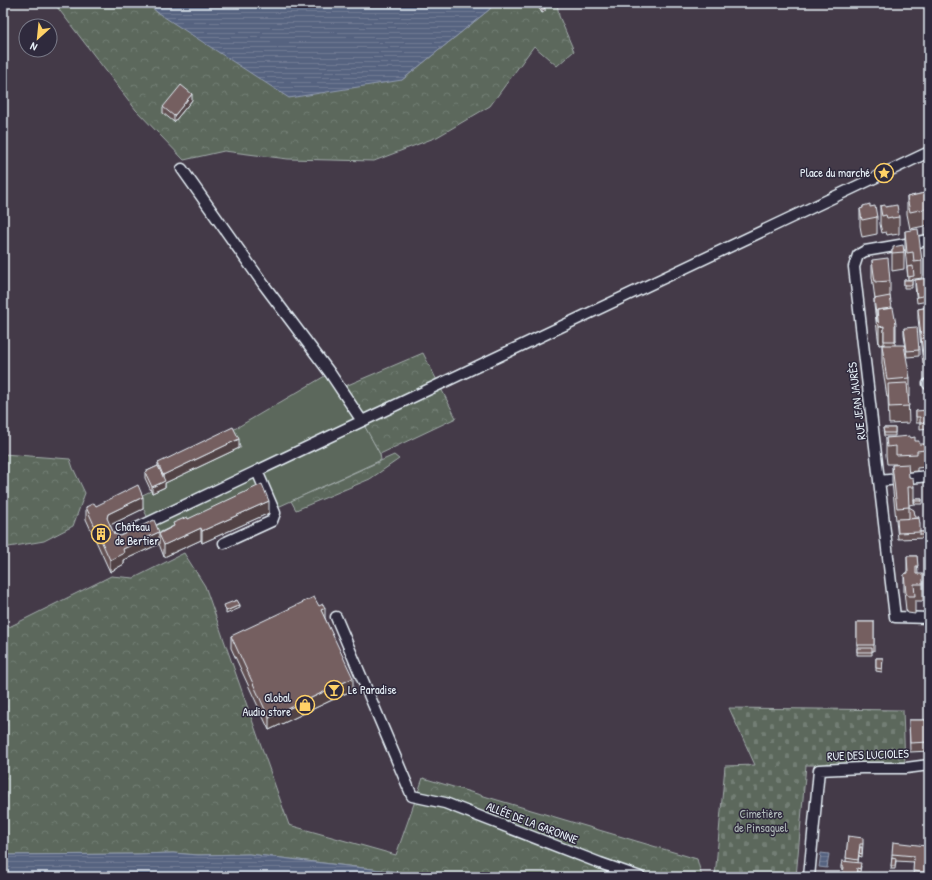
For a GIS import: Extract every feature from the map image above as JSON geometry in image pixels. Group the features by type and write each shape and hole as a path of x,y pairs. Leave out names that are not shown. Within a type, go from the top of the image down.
{"street":[{"path":"118,537 929,152"},
{"path":"182,169 264,285 330,373 362,421"},
{"name":"RUE JEAN JAURÈS","path":"929,240 865,251 858,255 854,267 895,617 929,618"},
{"path":"224,543 272,521 275,513 257,471"},
{"path":"880,481 929,476"},
{"name":"ALLÉE DE LA GARONNE","path":"336,617 412,796 445,803 640,877"},
{"name":"RUE DES LUCIOLES","path":"809,877 819,770 906,768 929,765"}],"green space":[{"path":"54,3 147,3 158,13 402,80 490,9 493,3 557,3 559,16 574,51 557,66 534,46 490,106 437,137 374,161 288,159 224,151 184,160 136,110"},
{"path":"423,353 456,418 380,454 343,387"},
{"path":"330,373 362,421 380,454 381,460 278,507 259,475 266,495 160,544 138,497 165,487 163,483 241,448 231,431"},
{"path":"3,454 70,459 85,493 73,526 44,541 3,548"},
{"path":"394,455 399,459 370,479 296,510 291,501"},
{"path":"184,553 205,586 289,825 396,855 423,778 697,859 702,877 439,877 249,854 198,855 173,853 3,855 3,624 9,627 111,576 134,578"},
{"name":"Cimetière de Pinsaguel","path":"729,708 903,710 905,766 806,765 796,877 715,877 725,766 755,765"}],"water":[{"path":"147,3 493,3 490,9 402,80 289,98 158,13"},
{"path":"173,853 198,855 249,854 421,875 421,877 3,877 3,855"},
{"path":"821,853 829,854 827,868 819,867"}],"building":[{"path":"538,3 543,3 545,8 542,10"},
{"path":"181,85 192,94 174,116 163,107"},
{"path":"929,192 929,208 910,212 907,197"},
{"path":"870,204 870,207 875,206 877,217 862,220 860,209 863,208 863,206"},
{"path":"885,205 885,207 897,205 899,217 887,218 886,215 882,216 880,206"},
{"path":"918,229 922,261 914,262 913,252 907,253 905,231"},
{"path":"903,245 904,252 892,253 893,247"},
{"path":"888,258 890,281 875,282 872,260"},
{"path":"913,266 914,276 908,277 907,267"},
{"path":"929,278 929,284 926,284 928,295 917,297 915,280"},
{"path":"904,280 912,280 912,285 904,285"},
{"path":"890,296 892,308 877,310 877,322 874,299"},
{"path":"929,307 929,334 924,335 927,355 923,355 918,309"},
{"path":"893,308 896,324 895,341 884,341 884,326 879,327 877,310"},
{"path":"917,327 919,350 907,351 904,328"},
{"path":"882,345 904,345 910,378 887,380"},
{"path":"907,383 909,406 889,407 888,384"},
{"path":"928,410 929,422 920,423 920,417 916,417 916,411"},
{"path":"233,427 239,439 163,475 158,463"},
{"path":"883,428 895,428 895,433 884,433"},
{"path":"910,436 910,438 915,437 915,441 919,441 919,444 924,444 925,450 917,451 917,454 896,455 896,446 887,447 886,438"},
{"path":"908,464 909,477 913,478 914,487 908,487 909,507 897,508 892,465"},
{"path":"158,466 165,481 152,487 145,472"},
{"path":"262,484 269,501 202,531 201,528 164,545 159,534 174,526 173,523 187,517 188,519"},
{"path":"138,485 143,497 108,514 107,518 114,534 120,536 154,520 159,532 123,549 124,553 110,560 86,507 94,503 96,506"},
{"path":"914,499 922,499 922,501 915,501"},
{"path":"909,507 914,510 915,515 919,518 909,519"},
{"path":"919,518 920,532 898,533 897,519"},
{"path":"920,532 926,532 926,535 920,535"},
{"path":"907,556 917,556 918,566 916,566 916,574 923,574 923,584 914,584 915,596 908,596 906,593 904,574 908,573"},
{"path":"314,597 319,606 323,604 325,608 321,610 353,678 269,718 231,636"},
{"path":"237,600 240,605 226,611 224,605"},
{"path":"857,622 874,622 874,645 857,645"},
{"path":"857,648 872,648 872,652 857,652"},
{"path":"876,658 883,658 882,669 876,668"},
{"path":"909,720 929,720 929,742 910,743"},
{"path":"848,836 863,838 863,844 860,844 858,860 846,858"},
{"path":"893,842 926,846 926,850 929,850 929,873 913,871 914,856 892,854"},
{"path":"860,847 862,847 862,854 859,853"},
{"path":"892,857 896,858 895,866 891,866"},
{"path":"842,861 861,863 860,869 857,868 856,875 843,873 844,867 841,866"},
{"path":"868,873 879,875 879,877 868,877"}],"place":[{"name":"Place du marché","path":"884,173"},
{"name":"Château de Bertier","path":"101,534"},
{"name":"Le Paradise","path":"334,690"},
{"name":"Global Audio store","path":"305,705"}]}
